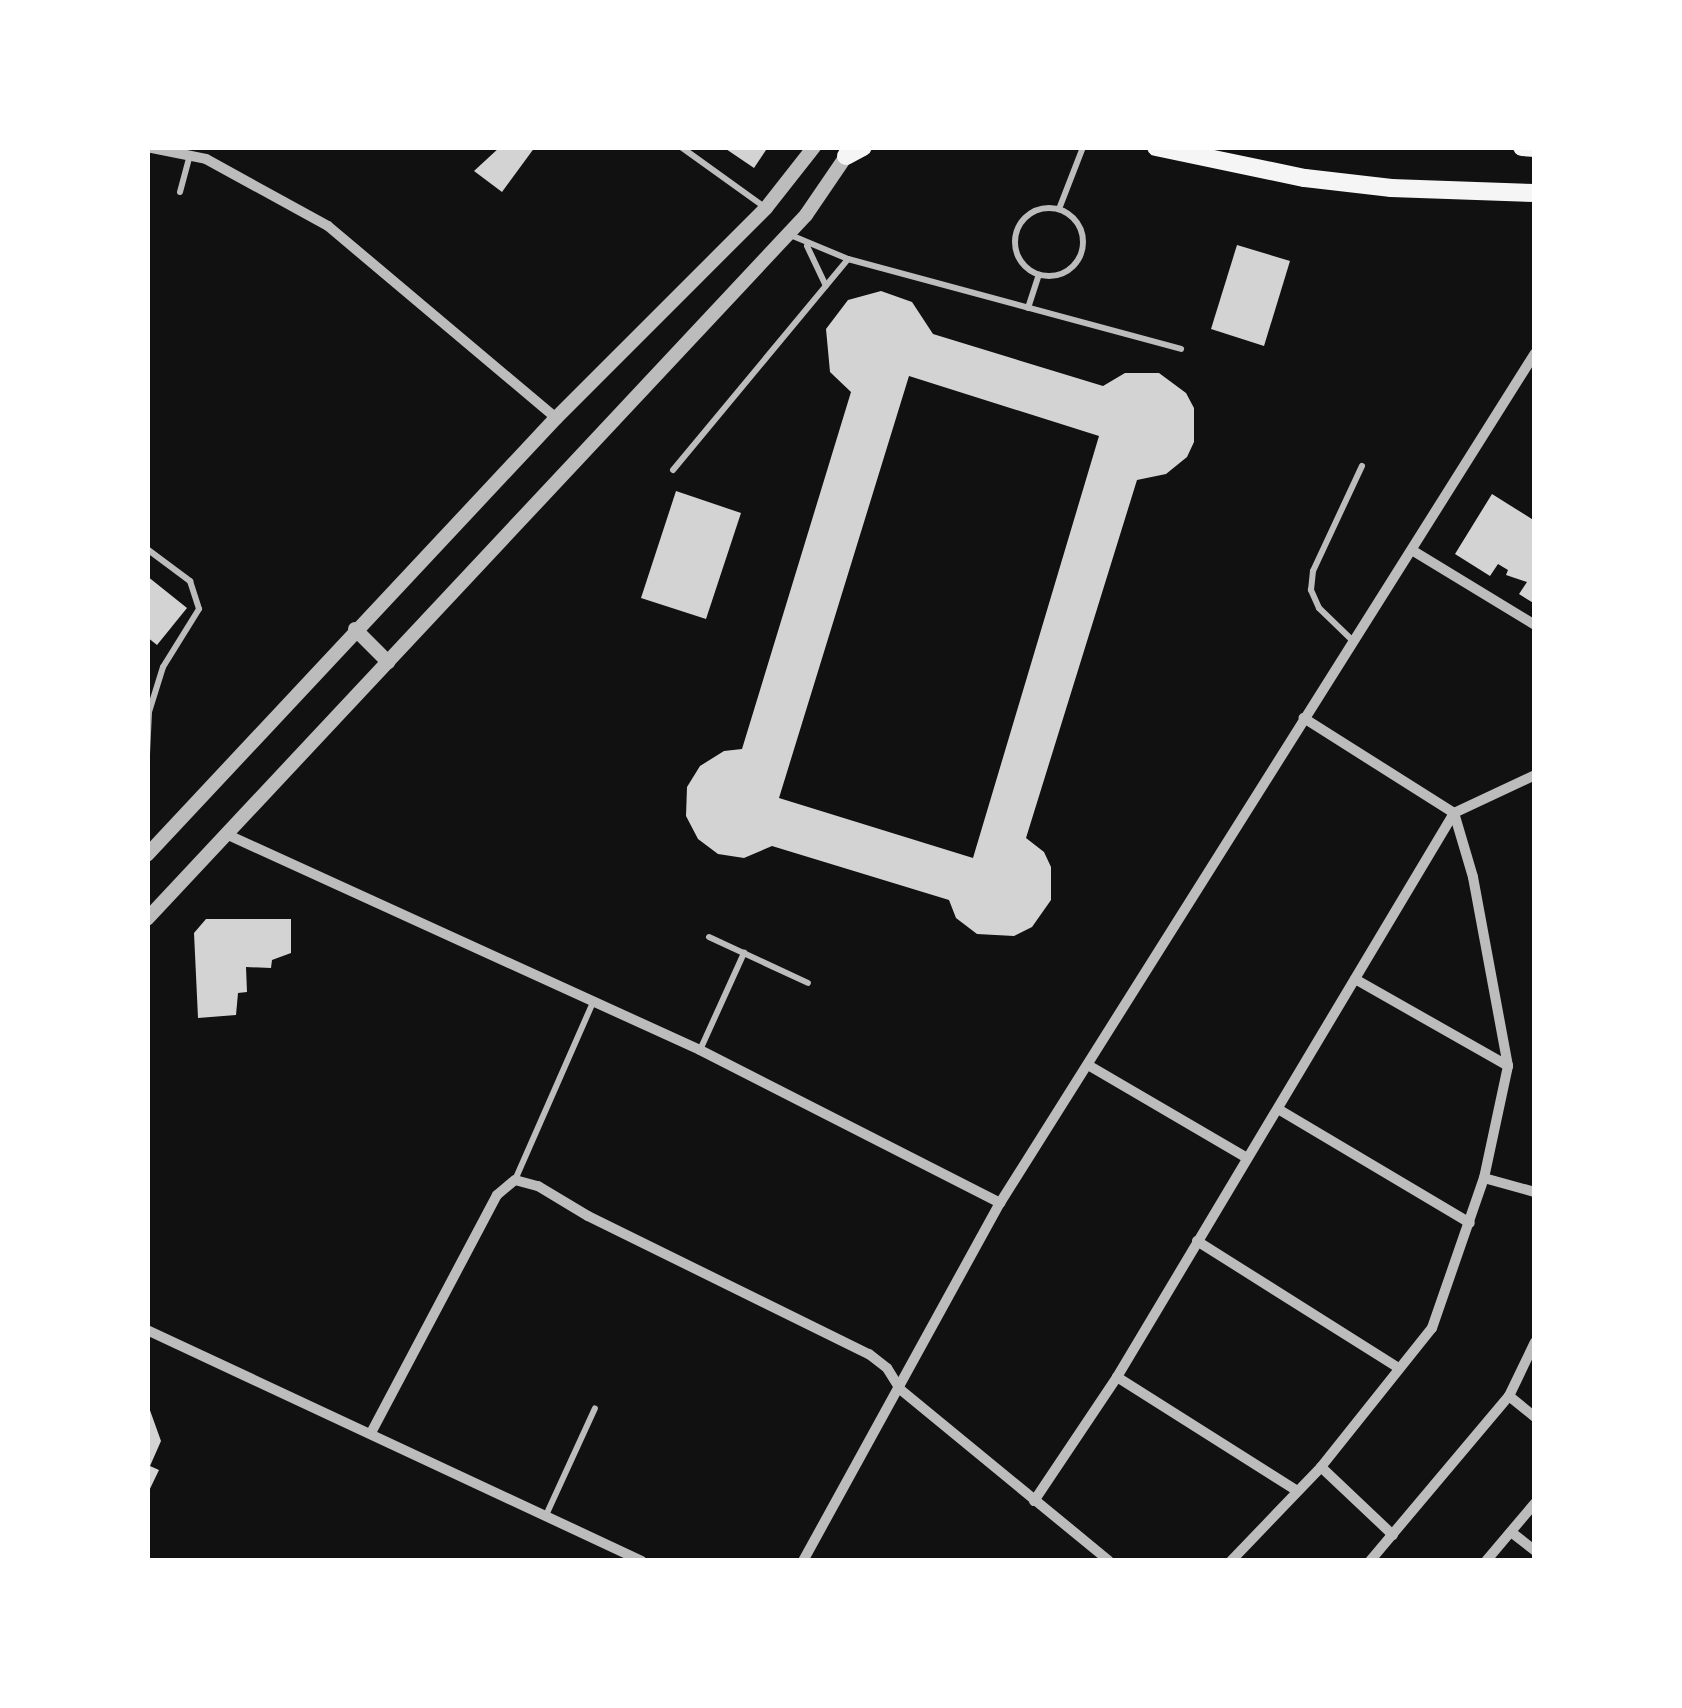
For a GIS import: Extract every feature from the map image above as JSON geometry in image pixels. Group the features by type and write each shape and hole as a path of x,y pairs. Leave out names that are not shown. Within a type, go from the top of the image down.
{"highway":[{"path":"1156,147 1306,178 1391,188 1535,193"},
{"path":"1522,147 1535,148"}],"street":[{"path":"147,147 206,159 328,226 556,418"},
{"path":"147,855 556,418 766,208 814,147"},
{"path":"147,920 788,234 854,150"},
{"path":"803,1561 1000,1204 1535,353"},
{"path":"1414,552 1535,625"},
{"path":"355,629 388,662"},
{"path":"1231,1561 1321,1467 1432,1328 1484,1178 1508,1066 1473,877 1454,813 1304,718"},
{"path":"1034,1501 1117,1377 1454,813 1535,775"},
{"path":"226,834 700,1050 1000,1204"},
{"path":"1355,979 1508,1066"},
{"path":"1088,1065 1247,1158"},
{"path":"1278,1108 1470,1222"},
{"path":"1484,1178 1535,1192"},
{"path":"372,1431 497,1195 515,1180 538,1186 869,1354 887,1368 901,1390 1109,1561"},
{"path":"1197,1241 1399,1368"},
{"path":"147,1330 548,1513 642,1561"},
{"path":"1370,1561 1509,1396 1535,1342"},
{"path":"1117,1377 1296,1490"},
{"path":"1509,1396 1535,1417"},
{"path":"1321,1467 1393,1535"},
{"path":"1486,1561 1535,1503"},
{"path":"1511,1532 1535,1551"}],"lane":[{"path":"681,147 766,208"},
{"path":"1059,209 1083,147"},
{"path":"180,192 190,155"},
{"path":"1036,209 1059,209 1077,221 1082,252 1070,270 1039,275 1015,249 1018,226 1036,209"},
{"path":"788,234 807,246 848,259 1181,349"},
{"path":"807,246 826,286"},
{"path":"673,470 848,259"},
{"path":"1028,308 1039,275"},
{"path":"1354,643 1319,608 1311,590 1313,571 1361,466"},
{"path":"147,549 190,581 199,609 163,668 149,712 147,755"},
{"path":"709,937 808,983"},
{"path":"700,1050 744,953"},
{"path":"515,1180 593,1001"},
{"path":"548,1513 595,1408"}],"building":[{"path":"500,147 535,147 502,192 474,171"},
{"path":"723,147 768,147 754,168"},
{"path":"1237,245 1290,261 1264,346 1211,329"},
{"path":"881,291 912,302 933,334 1103,386 1125,373 1159,373 1186,393 1194,408 1194,442 1187,457 1166,474 1137,480 1026,838 1044,852 1051,867 1051,900 1032,927 1014,936 977,934 956,918 949,900 772,846 744,858 718,854 698,839 686,816 687,787 700,766 724,751 742,749 851,392 830,372 826,329 848,300","holes":["909,376 1099,436 973,858 779,798"]},
{"path":"676,491 741,513 706,619 641,598"},
{"path":"1492,494 1535,521 1535,604 1519,594 1527,582 1506,575 1508,570 1498,564 1490,576 1455,554"},
{"path":"147,576 187,608 157,645 147,637"},
{"path":"206,919 291,919 291,953 272,960 271,968 246,967 247,992 238,993 236,1015 198,1018 194,933"},
{"path":"147,1402 161,1441 150,1466 159,1470 147,1495"}]}
